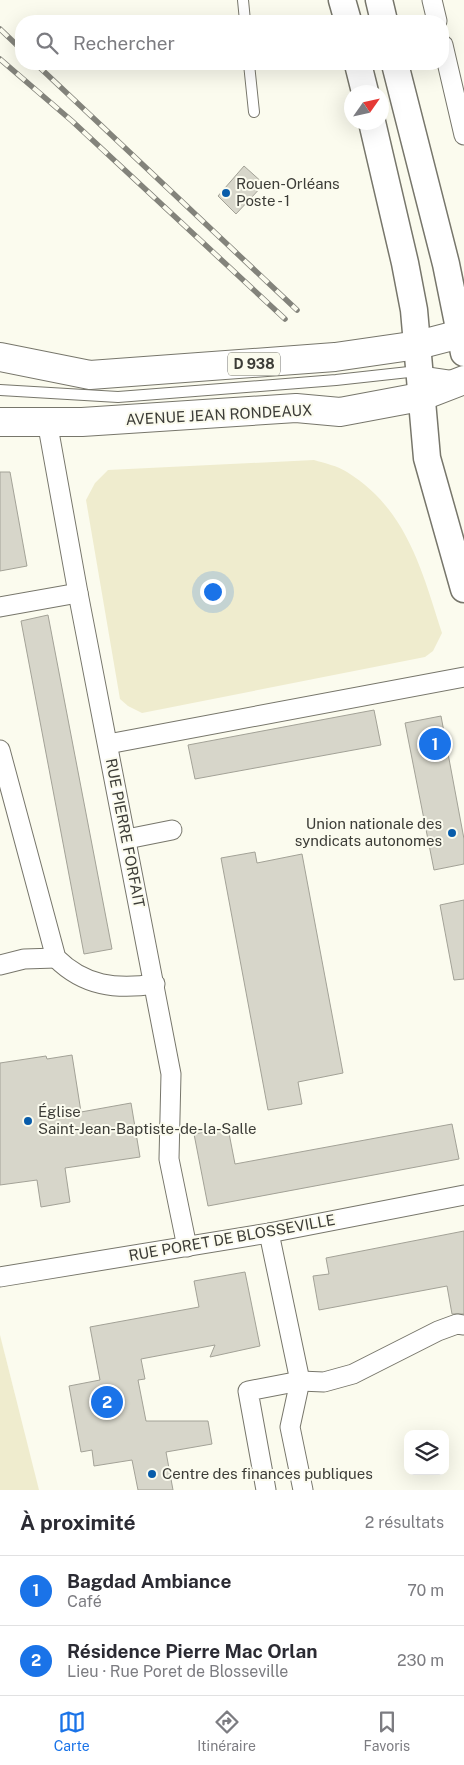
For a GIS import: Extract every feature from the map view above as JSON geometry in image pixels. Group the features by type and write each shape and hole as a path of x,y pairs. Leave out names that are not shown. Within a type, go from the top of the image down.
{"main road":[{"path":"342,0 346,15"},
{"path":"379,0 383,15"},
{"path":"360,70 363,85"},
{"path":"396,70 463,340"},
{"path":"374,130 408,275 419,371 426,458 464,589"},
{"name":"AVENUE JEAN RONDEAUX","path":"0,422 47,420 82,422 296,408 340,412 419,371 463,340"},
{"name":"AVENUE JEAN RONDEAUX","path":"0,356 90,375 335,358 464,379"}],"street":[{"path":"432,0 436,15"},
{"path":"449,70 464,135"},
{"name":"RUE PIERRE FORFAIT","path":"47,420 78,593 155,984 172,1082 168,1121 169,1159 187,1247"},
{"path":"0,607 78,593"},
{"path":"108,744 464,677"},
{"path":"0,750 56,958 69,971 84,979 114,987 132,988 155,984"},
{"path":"127,839 172,830"},
{"path":"0,965 24,959 56,958"},
{"name":"RUE PORET DE BLOSSEVILLE","path":"0,1277 269,1234 464,1195"},
{"path":"269,1234 300,1381 290,1427 303,1490"},
{"path":"266,1490 248,1391 300,1381 324,1382 353,1374 438,1331 457,1324 464,1324"}],"lane":[{"path":"243,0 244,15"},
{"path":"250,70 254,112"},
{"name":"AVENUE JEAN RONDEAUX","path":"0,390 118,397 336,380 419,371"}],"shaded area":[{"path":"314,460 343,470 367,487 384,504 398,523 410,543 419,565 442,633 433,651 425,657 142,713 128,706 120,699 86,500 95,483 108,470"},
{"path":"0,1335 39,1490 0,1490"}],"building":[{"path":"244,166 264,184 236,214 218,196"},
{"path":"0,472 10,472 27,566 0,571"},
{"path":"48,615 112,949 84,954 21,621"},
{"path":"374,710 381,745 195,779 188,745"},
{"path":"441,716 464,839 464,864 434,870 405,723"},
{"path":"255,852 257,863 302,854 343,1073 298,1082 302,1104 268,1110 221,858"},
{"path":"464,900 464,979 454,980 440,905"},
{"path":"72,1055 81,1112 131,1103 140,1157 65,1168 70,1202 41,1207 37,1180 0,1185 0,1063 46,1056 47,1059"},
{"path":"452,1124 459,1159 208,1206 194,1134 228,1128 235,1164"},
{"path":"464,1231 464,1314 452,1314 447,1286 319,1310 313,1276 329,1274 326,1258"},
{"path":"245,1272 260,1346 210,1357 215,1345 141,1359 145,1379 138,1380 146,1421 208,1421 212,1444 166,1452 173,1490 138,1490 132,1460 94,1466 92,1450 81,1452 69,1386 100,1380 90,1327 199,1307 194,1281"}],"railway":[{"path":"0,29 15,43"},
{"path":"0,59 72,121 285,319"},
{"path":"42,70 297,310"}],"place":[{"name":"Rouen-Orléans Poste - 1","path":"226,193"},
{"name":"Bagdad Ambiance","path":"435,744"},
{"name":"Union nationale des syndicats autonomes","path":"452,833"},
{"name":"Église Saint-Jean-Baptiste-de-la-Salle","path":"28,1121"},
{"name":"Résidence Pierre Mac Orlan","path":"107,1402"},
{"name":"Centre des finances publiques","path":"152,1474"}]}
